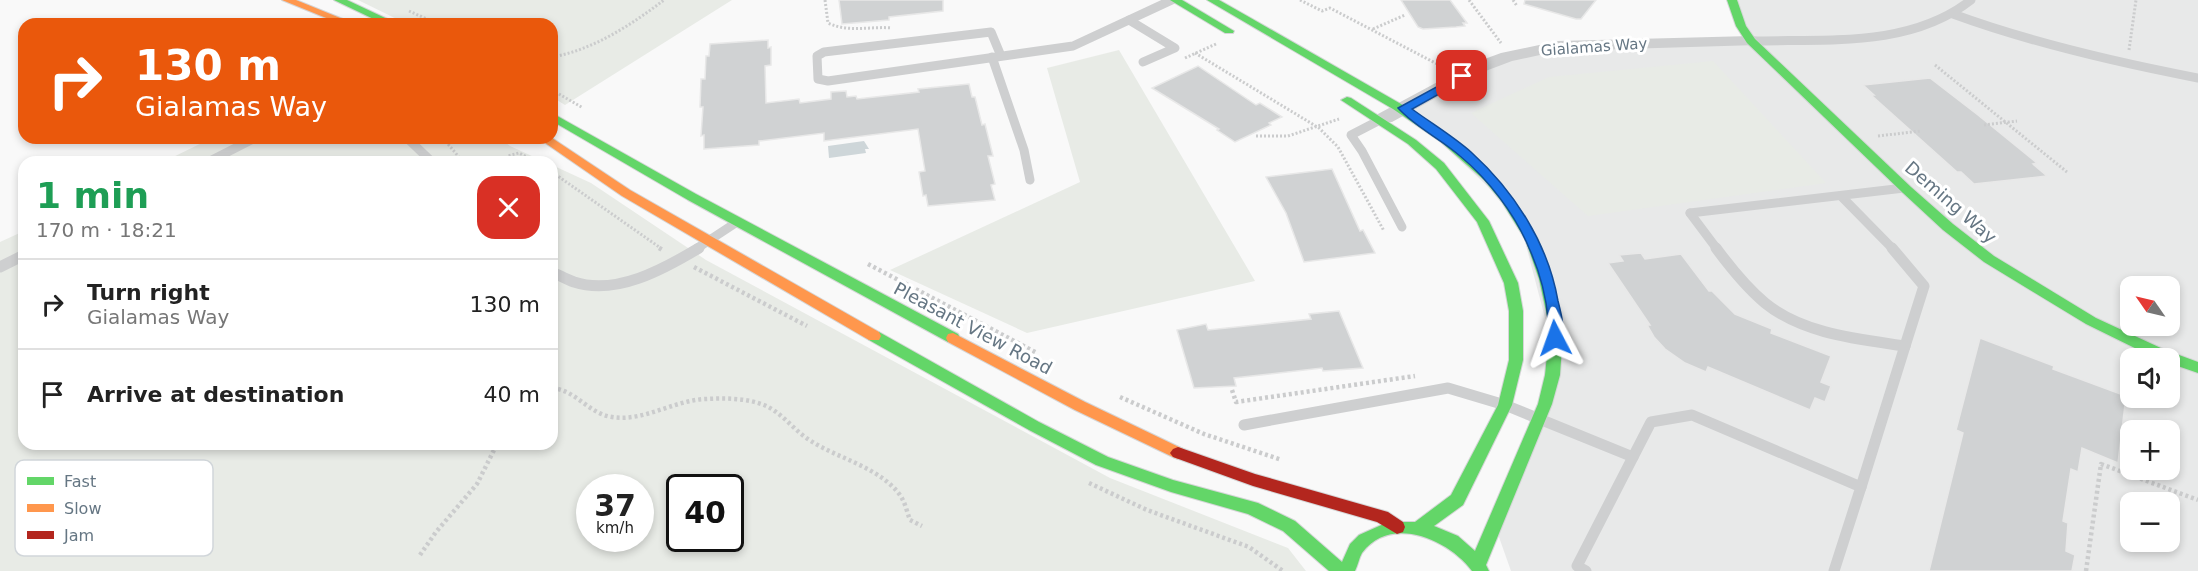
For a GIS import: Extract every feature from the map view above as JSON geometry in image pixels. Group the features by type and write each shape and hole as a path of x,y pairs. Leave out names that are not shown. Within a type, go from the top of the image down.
{"street":[{"path":"287,0 334,18"},
{"path":"339,0 380,18"},
{"path":"1173,0 1240,38"},
{"path":"1212,0 1404,108 1466,154 1494,184 1518,215 1536,247 1548,283 1555,320 1555,356 1552,377 1540,420 1526,447 1479,568 1462,547 1441,535 1419,528 1397,527 1377,532 1361,543 1350,557 1347,571"},
{"name":"Deming Way","path":"1732,0 1741,26 1751,41 1905,188 1973,246 2091,321 2158,353 2198,368"},
{"name":"Gialamas Way","path":"1381,120 1477,68 1534,50 1558,46 1751,41"},
{"path":"1332,92 1381,120 1440,166 1483,221 1499,252 1511,283 1516,311 1516,360 1505,405 1457,500 1419,528"},
{"name":"Pleasant View Road","path":"558,120 617,156 737,222 1071,401 1153,441 1235,474 1383,517 1397,527"},
{"path":"553,144 626,193 708,242 1034,426 1102,461 1171,486 1252,508 1289,526 1341,571"}],"lane":[{"path":"1030,180 1024,150 997,57 992,32 824,52 817,56 818,80 828,81 997,57 1073,46 1173,0"},
{"path":"1751,41 1849,38 1883,34 1938,22 1971,0"},
{"path":"1953,14 1983,26 2140,67 2198,78"},
{"path":"1129,20 1175,48 1143,62"},
{"path":"1381,120 1351,135 1402,226"},
{"path":"220,156 243,144"},
{"path":"413,144 426,156"},
{"path":"1905,188 1690,213 1742,281 1776,312 1821,331 1905,346"},
{"path":"1834,571 1924,286 1906,262 1841,196"},
{"path":"558,275 572,282 591,285 630,281 667,267 737,222"},
{"path":"0,267 18,258"},
{"path":"1244,425 1448,388 1465,391 1505,405 1633,457"},
{"path":"1586,571 1577,566 1651,422 1692,415 1861,487"}],"path":[{"path":"558,57 565,56 611,33 664,0"},
{"path":"825,0 828,23 832,26 850,30 887,27 896,30"},
{"path":"1300,0 1322,11 1330,8 1441,66"},
{"path":"1469,0 1501,43"},
{"path":"1513,0 1517,6"},
{"path":"2129,59 2131,25 2136,0"},
{"path":"1372,30 1405,15"},
{"path":"1179,61 1221,42"},
{"path":"1196,53 1319,128 1338,147 1384,231"},
{"path":"1935,65 2067,172"},
{"path":"558,94 591,114"},
{"path":"1256,136 1288,137 1319,128 1347,116"},
{"path":"1984,125 2018,121"},
{"path":"1871,136 1921,131"},
{"path":"448,144 459,156"},
{"path":"507,156 513,152 521,152 527,156"},
{"path":"857,259 1041,356"},
{"path":"1232,390 1236,402 1417,376"},
{"path":"558,388 563,388 600,414 612,418 627,417 695,400 729,399 764,405 777,412 810,440 888,483 900,495 910,520 922,526"},
{"path":"1111,392 1204,434 1282,460"},
{"path":"420,555 436,532 477,484 494,450"},
{"path":"2086,571 2101,464 2198,500"}],"shaded area":[{"path":"358,0 732,0 565,105 558,101 558,18 395,18"},
{"path":"1732,0 2198,0 2198,571 1511,571 1494,523 1555,356 1518,215 1404,108 1447,84 1534,50 1751,41"},
{"path":"1119,50 1255,281 1027,333 890,270 1080,182 1047,68"},
{"path":"1713,61 1826,183 1588,216 1471,113 1549,77"},
{"path":"864,141 869,149 865,149 866,153 829,158 828,146"},
{"path":"200,144 508,144 532,156 175,156"},
{"path":"558,168 591,183 706,260 1110,478 1288,548 1306,571 0,571 0,242 18,234 18,450 558,450"}],"building":[{"path":"839,0 943,0 943,11 889,17 889,20 842,24"},
{"path":"1401,0 1450,0 1467,23 1463,23 1465,26 1423,29 1418,27"},
{"path":"1525,0 1596,0 1581,19 1576,19 1524,4"},
{"path":"768,40 768,48 771,47 771,65 765,66 766,103 799,99 800,103 831,99 831,92 846,91 847,97 856,96 857,99 919,92 918,89 969,84 982,125 985,124 993,156 988,156 995,184 991,185 995,200 928,206 926,195 923,196 919,172 925,171 918,129 824,141 824,133 759,141 759,145 704,149 704,135 701,136 703,107 700,107 701,79 705,79 706,56 709,56 710,44"},
{"path":"1198,66 1256,105 1260,103 1282,117 1269,123 1271,125 1235,142 1217,130 1219,129 1152,88"},
{"path":"1930,78 2037,163 2033,164 2047,176 1974,184 1961,172 1957,172 1871,95 1874,95 1863,85"},
{"path":"1332,169 1360,231 1363,230 1375,253 1304,262 1286,213 1266,177"},
{"path":"1641,253 1645,259 1681,254 1709,291 1712,291 1735,314 1772,329 1771,333 1831,356 1821,382 1831,386 1825,402 1815,398 1810,410 1708,367 1706,372 1685,363 1665,349 1654,337 1647,325 1650,325 1608,263 1623,261 1619,255"},
{"path":"1339,311 1363,368 1323,371 1322,368 1234,378 1236,386 1194,388 1177,330 1206,324 1208,330 1311,319 1309,314"},
{"path":"1980,338 2120,394 2120,408 2125,408 2123,420 2120,420 2118,463 2082,448 2078,472 2071,469 2063,521 2068,523 2066,551 2075,555 2072,571 1929,571 1963,433 1956,430"}],"traffic: fast":[{"path":"339,0 380,18"},
{"path":"1175,0 1229,31"},
{"path":"1212,0 1372,91 1445,139 1468,158 1507,200 1531,239 1546,279 1554,316 1555,346 1552,375 1545,404 1478,564"},
{"path":"1732,0 1741,26 1751,41 1948,227 1989,259 2091,321 2158,353 2198,368"},
{"path":"1347,100 1412,142 1440,166 1483,221 1511,283 1516,311 1516,360 1505,405 1457,500 1419,528"},
{"path":"558,119 692,197 953,338"},
{"path":"874,336 1034,426 1102,461 1171,486 1252,508 1289,526 1341,571"},
{"path":"1347,571 1356,549 1365,540 1376,533 1401,528 1428,531 1452,541 1468,554 1481,571"}],"traffic: slow":[{"path":"287,0 334,18"},
{"path":"553,144 626,193 874,336"},
{"path":"953,338 1080,406 1178,453"}],"traffic: jam":[{"path":"1178,453 1253,480 1382,517 1397,527"}],"route":[{"path":"1462,76 1404,108 1466,154 1494,184 1518,215 1536,247 1548,283 1555,320 1555,338"}]}
